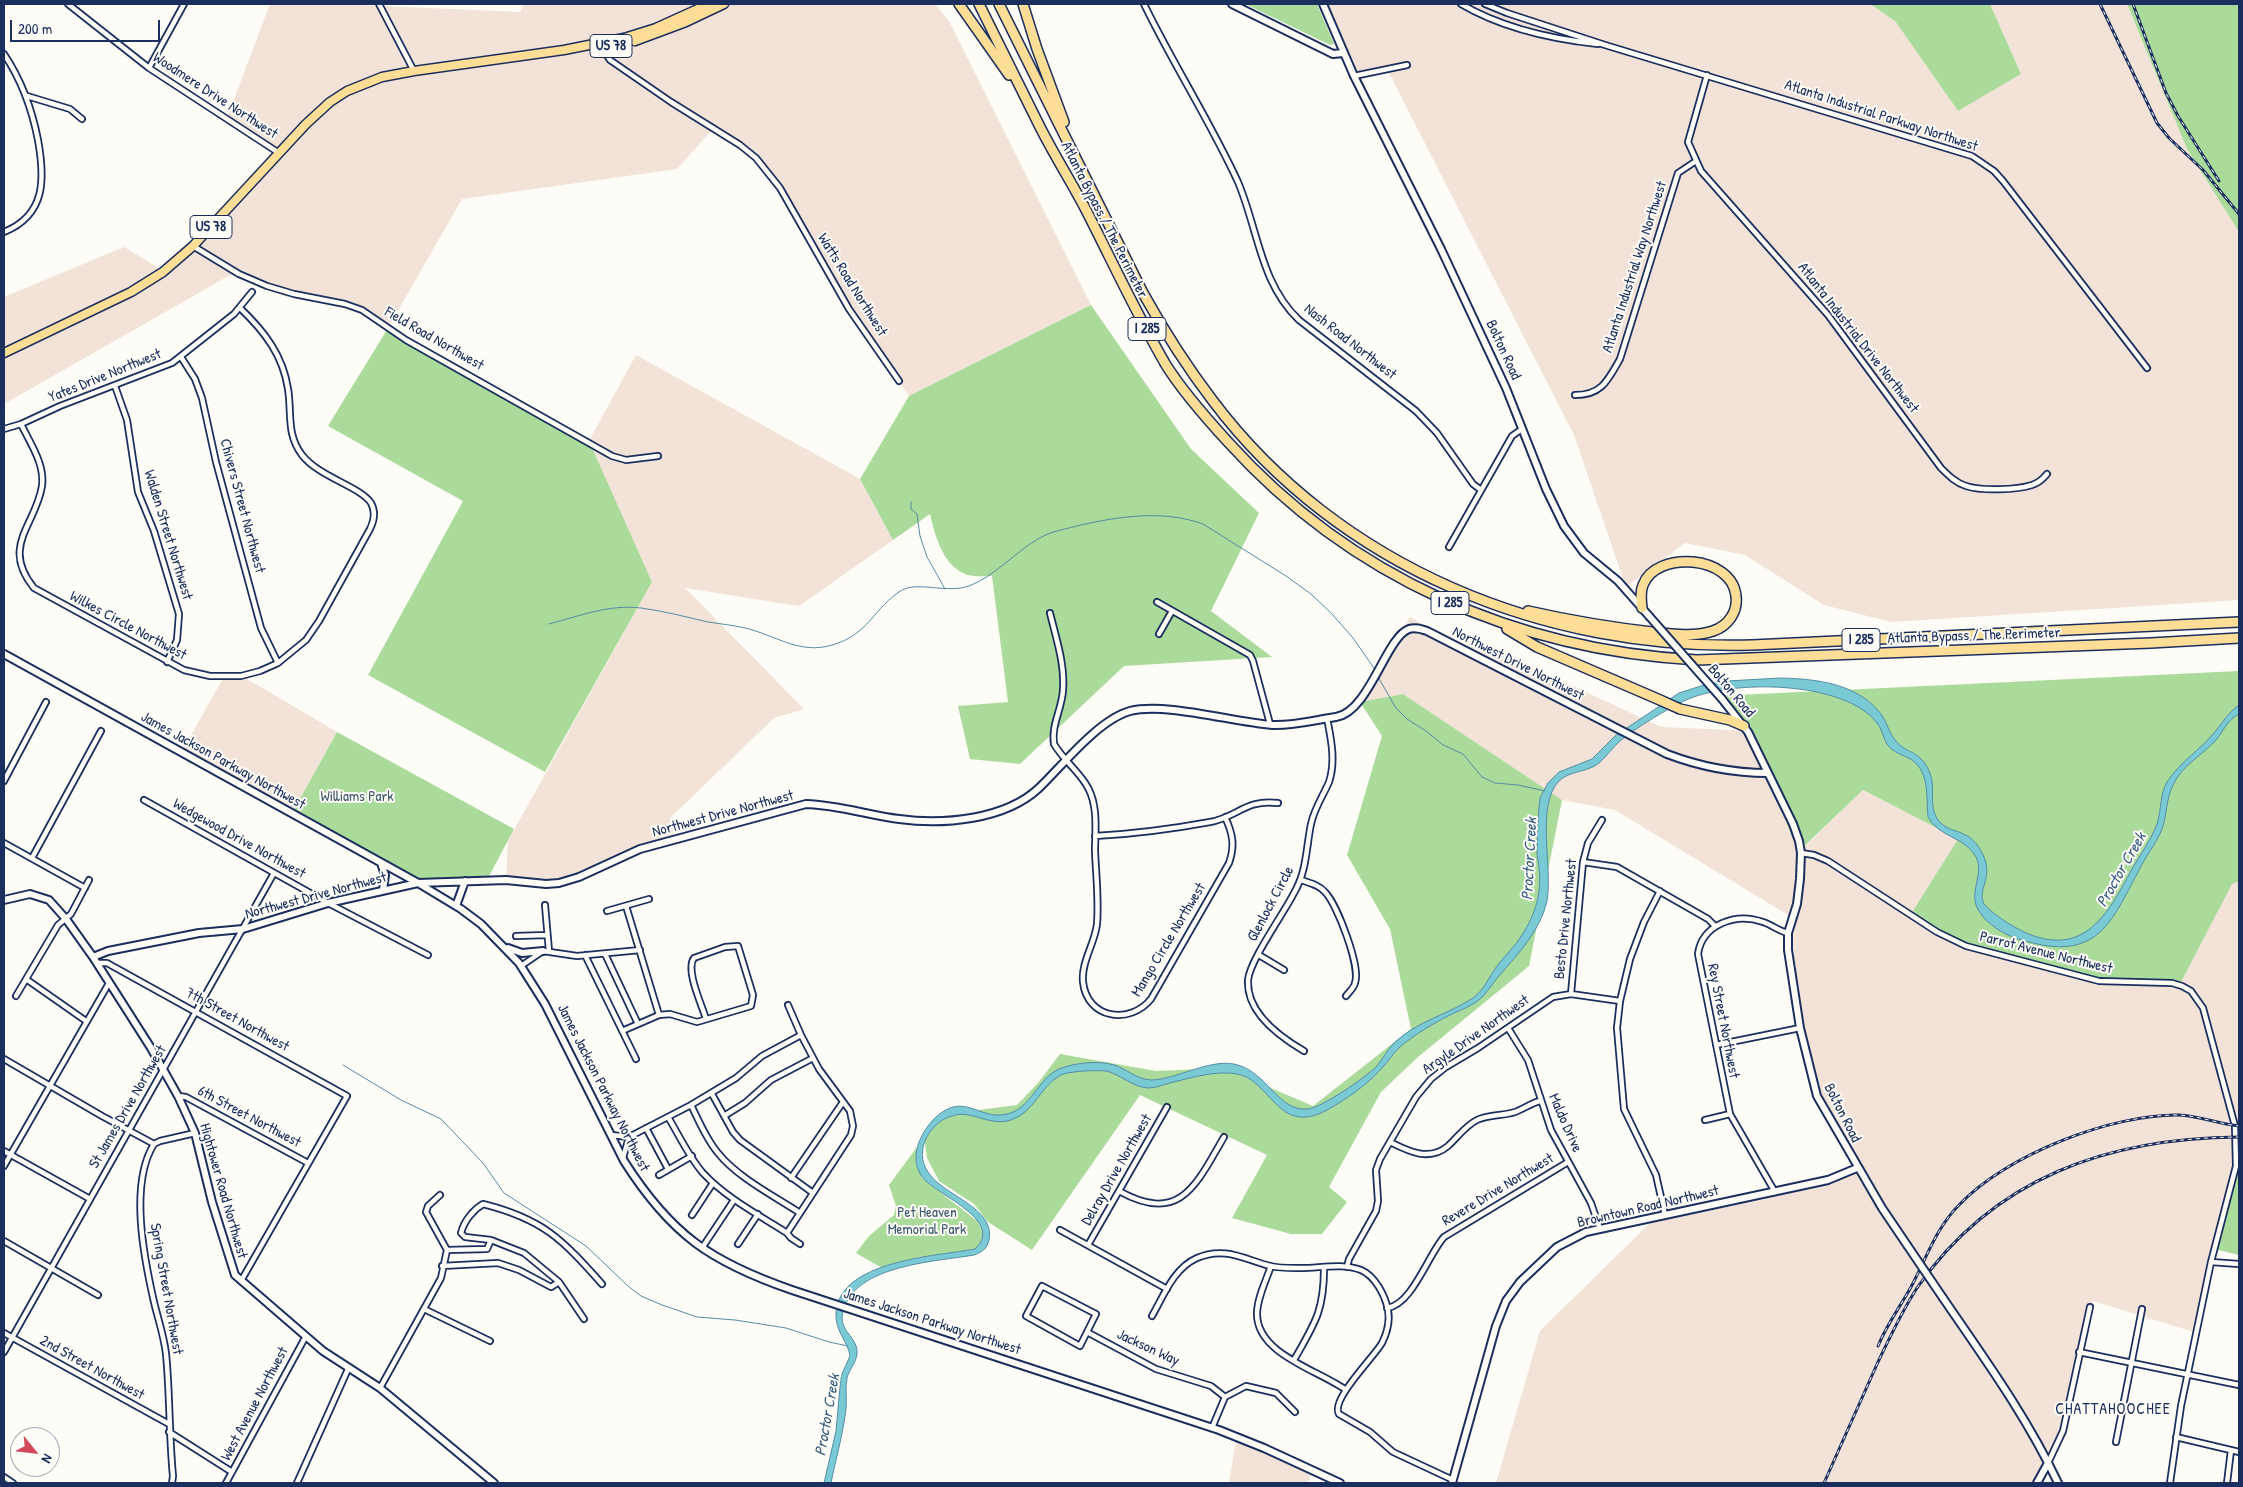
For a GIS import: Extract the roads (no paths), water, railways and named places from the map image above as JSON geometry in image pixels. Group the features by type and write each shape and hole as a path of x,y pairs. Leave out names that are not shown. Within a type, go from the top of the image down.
{"highway":[{"path":"959,4 1002,64 1039,126"},
{"name":"Atlanta Bypass / The Perimeter","path":"979,4 1039,126 1086,211 1133,306 1167,366 1201,411 1240,455 1290,502 1351,549 1427,593 1496,622 1554,639 1601,650 1698,660 2239,638"},
{"name":"Atlanta Bypass / The Perimeter","path":"999,4 1166,334 1213,401 1254,448 1292,485 1358,535 1427,576 1488,603 1555,625 1602,635 1659,643 1720,646 2239,622"},
{"path":"1023,4 1037,49 1080,166"},
{"path":"1488,603 1624,629 1696,634 1714,631 1729,620 1735,608 1736,595 1728,577 1716,568 1700,563 1681,562 1657,570 1648,576 1642,588 1642,608"},
{"path":"1496,622 1537,647 1648,695 1698,713 1730,720 1744,726"}],"main road":[{"name":"US 78","path":"604,45 656,28 709,4"},
{"name":"US 78","path":"4,353 131,292 163,272 193,246 306,124 330,102 347,91 382,77 414,71 604,45 656,34 724,4"},
{"path":"1232,4 1333,54 1343,54"},
{"name":"Bolton Road","path":"1323,4 1343,54 1470,309 1506,388 1546,489 1571,538 1584,553 1618,581 1722,699 1744,726 1768,773 1793,824 1801,853 1797,904 1788,933 1788,950 1800,1028 1817,1096 1857,1168 2014,1403 2058,1483"},
{"name":"Northwest Drive Northwest","path":"95,960 108,951 199,933 243,929 328,903 418,883 465,881 559,883 579,877 640,849 806,804 825,805 914,821 984,816 1004,811 1038,790 1084,741 1118,716 1141,709 1176,711 1270,724 1288,724 1340,716 1350,710 1374,680 1400,635 1408,630 1418,628 1427,630 1667,754 1706,767 1746,773 1768,773"},
{"name":"James Jackson Parkway Northwest","path":"4,654 418,883 481,924 503,944 521,966 545,1004 622,1158 641,1187 658,1208 702,1248 752,1276 1212,1428 1264,1448 1340,1483"},
{"path":"380,862 385,875 383,890"},
{"path":"456,906 465,881"},
{"name":"Hightower Road Northwest","path":"4,900 36,894 49,900 66,919 95,960 164,1070 195,1133 231,1268 240,1281 262,1297 306,1336 380,1388 494,1483"},
{"path":"503,944 522,953 546,951"},
{"name":"Browntown Road Northwest","path":"1452,1481 1496,1326 1506,1301 1520,1282 1557,1247 1577,1235 1828,1180 1857,1168"},
{"path":"2037,1483 2048,1463"}],"street":[{"name":"Woodmere Drive Northwest","path":"68,4 149,68 279,153"},
{"path":"149,68 184,4"},
{"path":"379,4 414,71"},
{"name":"Nash Road Northwest","path":"1144,4 1238,182 1250,214 1264,268 1285,304 1299,320 1416,411 1437,433 1473,484 1481,490"},
{"name":"Atlanta Industrial Parkway Northwest","path":"1461,4 1494,20 1531,32 1564,40 1605,45"},
{"name":"Atlanta Industrial Parkway Northwest","path":"1485,4 1605,45 1960,151 1982,162 2003,181 2148,368"},
{"name":"Watts Road Northwest","path":"604,45 610,60 740,145 756,158 772,177 787,201 849,309 899,381"},
{"path":"4,54 15,71 26,96 42,162 42,186 39,196 28,216 4,232"},
{"path":"1354,76 1407,65"},
{"name":"Atlanta Industrial Drive Northwest","path":"1707,75 1688,142 1701,171 1828,315 1949,476 1965,486 1984,489 2031,486 2040,482 2047,474"},
{"path":"26,96 70,109 82,119"},
{"name":"Atlanta Industrial Way Northwest","path":"1575,395 1588,395 1598,390 1610,376 1620,359 1678,173 1696,161"},
{"name":"Field Road Northwest","path":"193,246 239,274 267,286 294,294 345,304 362,310 406,340 612,456 626,460 658,456"},
{"name":"Yates Drive Northwest","path":"4,429 21,424 60,406 163,367 181,357 240,308 252,292"},
{"name":"Wilkes Circle Northwest","path":"21,424 38,461 42,477 39,495 22,527 18,542 18,559 23,575 34,588 167,662 192,673 220,677 251,674 278,663 298,648 313,631 373,523 373,510 371,504 363,495 323,473 302,454 290,430 288,390 280,359 265,334 240,308"},
{"name":"Chivers Street Northwest","path":"181,357 195,379 202,398 216,462 261,628 278,663"},
{"name":"Walden Street Northwest","path":"115,386 127,420 138,492 154,532 179,614 177,640 167,662"},
{"path":"1449,547 1512,436 1522,430"},
{"path":"1157,602 1250,655 1270,724"},
{"path":"1159,634 1172,611"},
{"name":"Mango Circle Northwest","path":"1050,613 1062,666 1063,689 1053,737 1054,744 1066,760 1083,777 1091,792 1095,808 1097,923 1094,940 1083,970 1083,984 1088,998 1098,1008 1111,1014 1126,1015 1140,1009 1151,999 1229,863 1233,840 1226,817"},
{"path":"4,781 46,702"},
{"name":"Glenlock Circle","path":"1304,1051 1272,1028 1253,1002 1248,979 1259,955 1301,880 1311,822 1331,772 1333,757 1327,718"},
{"path":"32,858 101,731"},
{"name":"Wedgewood Drive Northwest","path":"144,800 328,903 428,955"},
{"path":"1095,836 1212,822 1252,803 1265,801 1278,803"},
{"name":"Besto Drive Northwest","path":"1571,994 1583,862 1588,843 1602,820"},
{"path":"4,843 85,888"},
{"name":"Parrot Avenue Northwest","path":"1801,853 1814,855 1828,861 1936,932 1966,946 2099,981 2172,983 2191,991 2203,1008 2235,1126 2236,1154 2234,1179 2222,1215 2211,1262 2176,1437 2170,1483"},
{"path":"1583,862 1617,867 1708,918 1715,926 1732,921 1754,920 1788,933"},
{"name":"St James Drive Northwest","path":"4,1352 274,873"},
{"path":"16,996 58,925 66,919 89,880"},
{"path":"1301,880 1320,887 1336,906 1350,949 1356,976 1355,984 1346,996"},
{"path":"1660,891 1636,941 1620,1002 1618,1028 1622,1098 1627,1118 1656,1175 1665,1215"},
{"path":"607,911 649,900"},
{"path":"545,906 546,951"},
{"path":"626,906 659,1015"},
{"name":"Rey Street Northwest","path":"1715,926 1702,938 1698,954 1730,1114 1775,1192"},
{"path":"516,936 547,934"},
{"path":"622,1030 659,1015 676,1015 691,1022 706,1019 751,1006 754,1000 738,946 725,947 694,958 691,962 691,974 706,1019"},
{"path":"521,966 546,951 584,955 640,950"},
{"path":"605,954 638,1024"},
{"path":"584,955 636,1059"},
{"path":"1259,955 1284,970"},
{"name":"7th Street Northwest","path":"95,960 107,964 197,1012 347,1096 308,1163"},
{"path":"26,978 86,1021"},
{"path":"4,1166 109,983"},
{"name":"Argyle Drive Northwest","path":"1348,1267 1349,1260 1376,1211 1378,1201 1376,1170 1416,1097 1431,1079 1446,1067 1553,997 1571,994 1620,1002"},
{"path":"787,1233 851,1135 853,1126 853,1116 812,1058 788,1005"},
{"name":"Maldo Drive","path":"1508,1028 1528,1060 1551,1130 1591,1202 1600,1229"},
{"path":"1716,1045 1800,1028"},
{"path":"611,1135 629,1137 712,1094 736,1078 752,1062 801,1035"},
{"path":"724,1116 745,1103 771,1080 812,1058"},
{"path":"4,1059 154,1144 195,1133"},
{"path":"712,1094 740,1140 812,1193"},
{"name":"6th Street Northwest","path":"178,1096 186,1097 308,1163"},
{"path":"1390,1142 1414,1153 1434,1153 1447,1147 1465,1128 1477,1120 1491,1115 1516,1112 1540,1101"},
{"path":"791,1178 843,1102"},
{"path":"691,1105 702,1129 718,1153 731,1166 800,1213"},
{"name":"Delray Drive Northwest","path":"1088,1245 1167,1107"},
{"path":"1705,1120 1730,1114"},
{"path":"668,1117 701,1171 713,1183 734,1200 787,1233 800,1244"},
{"name":"James Jackson Parkway Northwest","path":"646,1128 668,1169"},
{"path":"622,1158 629,1137"},
{"path":"1119,1191 1135,1200 1150,1204 1165,1203 1180,1198 1198,1182 1224,1137"},
{"name":"Spring Street Northwest","path":"154,1144 142,1180 141,1212 146,1262 166,1355 172,1483"},
{"path":"4,1151 90,1199"},
{"path":"659,1175 692,1156"},
{"name":"Revere Drive Northwest","path":"1387,1308 1397,1306 1407,1296 1435,1247 1444,1237 1568,1162"},
{"path":"240,1281 308,1163"},
{"path":"2234,1179 2239,1183"},
{"path":"692,1215 713,1183"},
{"path":"380,1388 441,1278 442,1266 447,1250 426,1212 428,1206 440,1195"},
{"path":"702,1248 734,1200"},
{"path":"584,1319 559,1282 524,1253 491,1240 465,1237 462,1233 466,1222 477,1207 483,1204 527,1218 548,1230 562,1241 602,1284"},
{"path":"738,1244 758,1214"},
{"path":"1060,1230 1167,1289"},
{"path":"447,1250 486,1249 491,1240"},
{"path":"4,1241 98,1295"},
{"path":"1152,1316 1175,1276 1184,1266 1196,1258 1209,1253 1234,1253 1271,1266 1297,1268 1348,1267 1360,1270 1372,1278 1382,1294 1387,1308 1388,1325 1382,1342 1346,1390 1337,1406 1337,1411 1370,1432 1393,1452 1452,1481"},
{"path":"2211,1262 2239,1264"},
{"path":"442,1266 498,1263 519,1270 552,1287 559,1282"},
{"path":"1271,1266 1258,1304 1258,1324 1262,1335 1270,1345 1346,1390"},
{"path":"1294,1360 1320,1311 1324,1292 1324,1268"},
{"path":"1042,1286 1096,1314 1087,1332 1080,1346 1026,1316 1042,1286"},
{"path":"2048,1463 2063,1431 2090,1307"},
{"path":"2116,1442 2142,1308"},
{"path":"424,1309 490,1341"},
{"name":"Jackson Way","path":"1087,1332 1156,1369 1211,1386 1225,1397"},
{"name":"2nd Street Northwest","path":"4,1333 168,1424"},
{"name":"West Avenue Northwest","path":"226,1483 306,1336"},
{"path":"2079,1352 2239,1385"},
{"path":"297,1483 349,1367"},
{"path":"1212,1428 1225,1397 1241,1387 1253,1386 1276,1393 1295,1412"},
{"path":"169,1432 232,1472"},
{"path":"2176,1437 2239,1452"},
{"path":"2227,1483 2231,1450"},
{"path":"4,1477 13,1483"}],"water":[{"path":"1781,678 1835,685 1860,695 1871,704 1883,717 1895,740 1918,756 1926,765 1932,779 1933,809 1938,820 1943,825 1967,836 1979,847 1984,857 1987,872 1982,893 1984,904 1997,916 2013,926 2045,939 2063,940 2078,936 2092,928 2103,916 2153,834 2159,818 2164,787 2167,782 2178,768 2239,705 2239,714 2226,725 2217,739 2187,766 2177,778 2169,796 2160,835 2120,906 2110,920 2100,932 2088,940 2073,946 2055,947 2010,936 1989,923 1979,911 1975,897 1979,871 1976,857 1966,845 1938,829 1933,824 1928,817 1926,786 1918,765 1890,747 1877,723 1861,709 1839,698 1813,691 1756,687 1729,689 1704,694 1669,709 1626,736 1602,761 1589,768 1567,775 1558,782 1551,793 1546,822 1548,887 1544,912 1527,942 1479,1000 1432,1025 1407,1041 1369,1081 1327,1110 1310,1116 1297,1117 1286,1112 1276,1104 1249,1078 1237,1074 1203,1075 1148,1088 1106,1071 1089,1071 1061,1075 1048,1086 1026,1111 1011,1120 1003,1122 959,1114 943,1119 936,1125 923,1146 923,1159 926,1168 938,1183 977,1211 985,1220 989,1229 989,1240 984,1250 974,1255 916,1264 876,1276 860,1286 848,1300 842,1322 855,1344 857,1354 847,1378 845,1418 831,1483 824,1483 836,1431 841,1376 850,1356 836,1320 841,1295 854,1282 872,1271 916,1258 975,1249 982,1239 982,1229 976,1219 955,1201 932,1186 919,1171 916,1163 918,1146 925,1130 936,1117 946,1110 964,1106 997,1115 1016,1111 1029,1100 1051,1074 1072,1065 1094,1062 1108,1063 1141,1078 1151,1080 1171,1077 1214,1064 1234,1064 1256,1074 1280,1098 1297,1108 1308,1109 1323,1103 1371,1072 1403,1035 1477,995 1519,939 1531,920 1538,895 1540,877 1537,847 1540,798 1548,783 1559,772 1592,759 1615,736 1679,693 1704,685 1728,681"}],"waterway":[{"path":"911,502 911,509 917,514 920,536 927,557 945,589"},
{"path":"549,624 606,609 629,607 667,612 708,622 745,628 798,646 809,648 832,645 855,635 884,604 902,590 916,587 952,589 969,586 978,582 1029,545 1048,534 1111,519 1158,516 1173,517 1203,524 1286,576 1311,594 1332,614 1353,638 1376,671"},
{"path":"1378,677 1396,708 1407,719 1443,745 1463,754 1482,777 1495,783 1518,785 1545,791"},
{"path":"343,1065 401,1100 441,1119 483,1163 504,1193 586,1246 641,1296 697,1317 735,1320 786,1328 848,1346"}],"railway":[{"path":"2100,4 2157,123 2169,138 2203,170 2239,214"},
{"path":"2133,4 2166,93 2178,116 2219,181"},
{"path":"1878,1346 1889,1323 1911,1287 1932,1244 1951,1214 1979,1187 2004,1170 2031,1154 2061,1141 2123,1122 2179,1115 2239,1126"},
{"path":"1824,1483 1896,1324 1917,1288 1948,1250 1982,1218 2018,1192 2058,1171 2100,1156 2145,1145 2191,1139 2239,1137"}],"district":[{"name":"CHATTAHOOCHEE","path":"2113,1410"}],"park label":[{"name":"Williams Park","path":"357,797"},
{"name":"Pet Heaven Memorial Park","path":"927,1222"}],"water label":[{"name":"Proctor Creek","path":"1530,859"},
{"name":"Proctor Creek","path":"2122,870"},
{"name":"Proctor Creek","path":"828,1415"}]}
